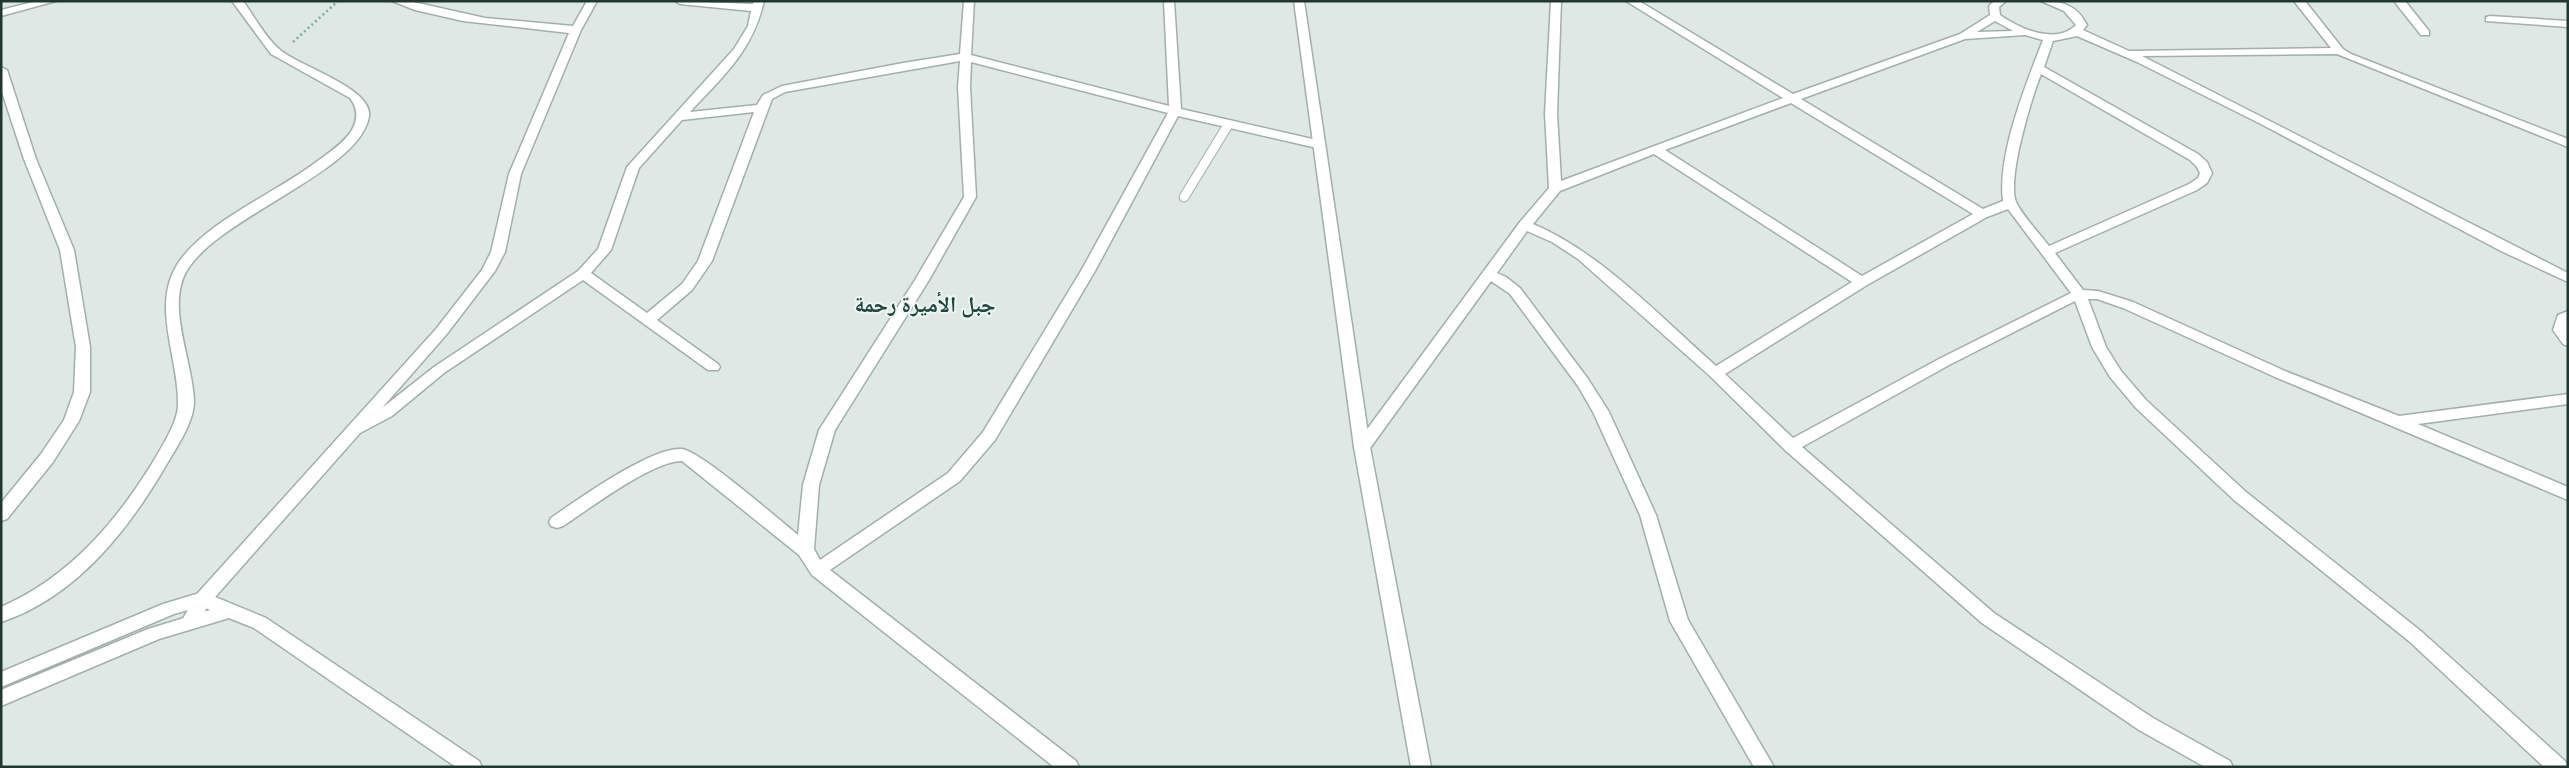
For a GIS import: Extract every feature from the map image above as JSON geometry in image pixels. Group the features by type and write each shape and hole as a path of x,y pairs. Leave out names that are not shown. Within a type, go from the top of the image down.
{"street":[{"path":"1,13 51,1"},
{"path":"1,615 51,589 86,557 118,524 151,479 174,437 186,404 174,311 174,285 190,256 214,235 338,152 360,128 363,115 354,96 275,52 237,1"},
{"path":"397,1 418,9 474,20 576,30"},
{"path":"190,622 203,599 347,435 441,332 488,271 498,252 515,174 576,30 592,1"},
{"path":"347,435 387,412 439,370 583,274 604,250 633,167 739,51 754,26 758,5 680,1"},
{"path":"805,550 811,485 827,430 922,280 970,197 964,87 969,1"},
{"path":"818,570 954,477 989,436 1088,271 1175,110 1168,1"},
{"path":"1299,1 1317,144 1338,267 1362,447 1421,767"},
{"path":"1555,188 1551,114 1556,1"},
{"path":"1631,1 1982,214"},
{"path":"2046,1 2070,10 2079,18 2082,25 2078,32"},
{"path":"2299,1 2339,52"},
{"path":"2399,1 2425,33"},
{"path":"1964,36 1994,6 2007,26 2026,34"},
{"path":"2490,19 2568,24"},
{"path":"1362,447 1525,225 1555,188 1655,149 1964,36 2026,34 2049,37 2066,36 2078,32 2127,53 2568,278"},
{"path":"2049,37 2024,104 2007,183 2010,203 2079,294 2099,347 2115,374 2141,404 2240,496 2416,637 2558,767"},
{"path":"2127,53 2339,52 2568,143"},
{"path":"648,320 687,287 705,261 761,108 767,97 782,89 903,66 966,57 1228,125 1317,144"},
{"path":"2038,68 2194,157 2203,165 2206,173 2203,180 2193,187 2048,251"},
{"path":"1,70 30,159 67,250 83,347 82,392 70,421 47,458 1,515"},
{"path":"678,118 761,108"},
{"path":"1655,149 1862,282"},
{"path":"1715,373 1862,282 1982,214 2010,203"},
{"path":"1525,225 1557,239 1583,256 1715,373 1791,446 2002,628 2146,724 2223,767"},
{"path":"583,274 713,367"},
{"path":"1488,275 1501,280 1515,291 1583,383 1601,412 1648,515 1679,621 1764,767"},
{"path":"1791,446 1944,362 2079,294 2098,295 2128,305 2272,370 2398,421 2568,494"},
{"path":"2568,315 2563,318 2560,330 2568,341"},
{"path":"2398,421 2568,399"},
{"path":"556,522 650,464 678,454 688,456 805,550 818,570 1069,767"},
{"path":"1,680 169,609 203,599 260,623 472,767"},
{"path":"1,698 154,634 231,610"}],"lane":[{"path":"1184,197 1228,125"}],"path":[{"path":"275,52 300,37 338,1"}],"district":[{"name":"جبل الأميرة رحمة","path":"925,303"}]}
